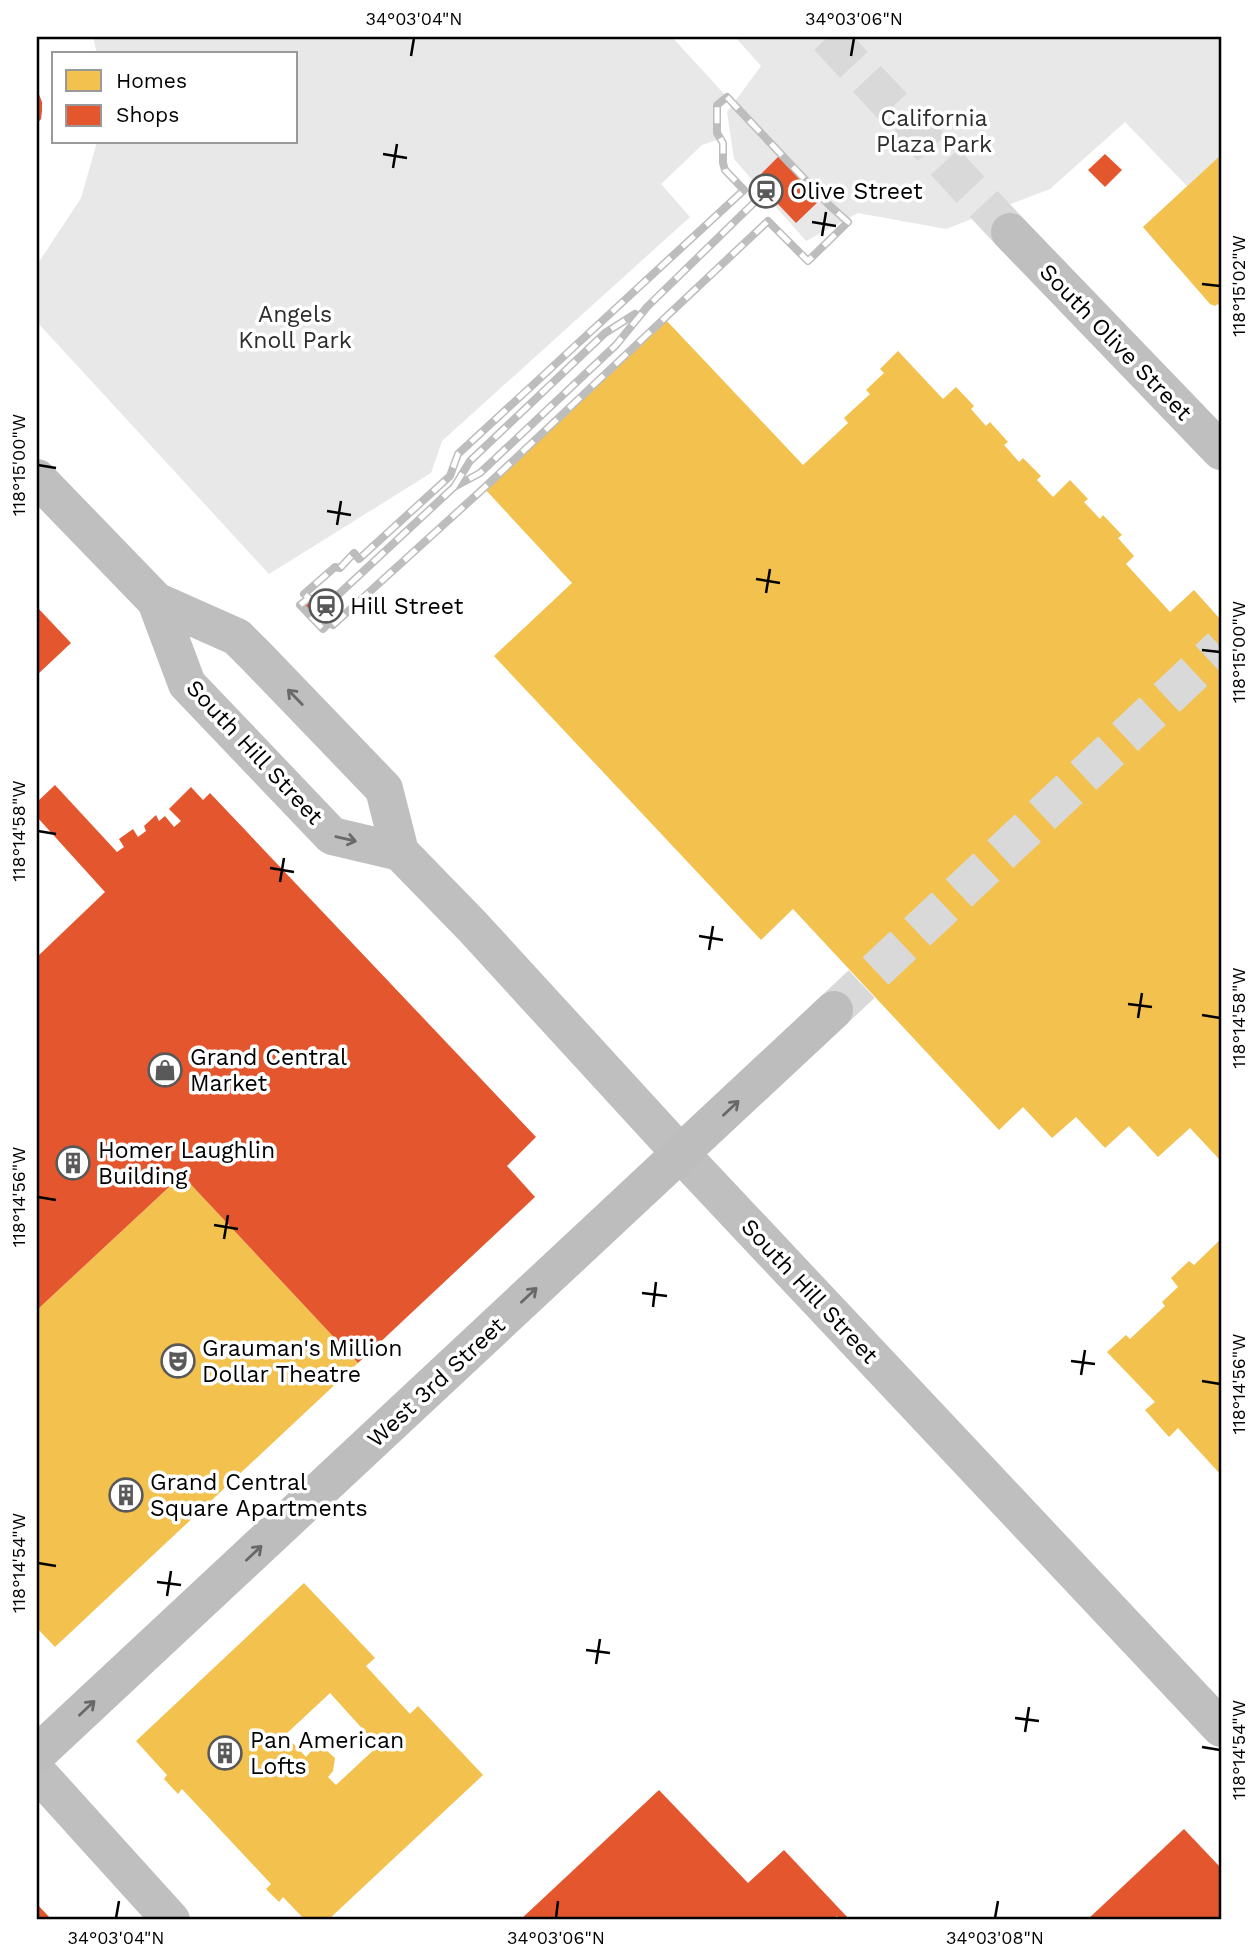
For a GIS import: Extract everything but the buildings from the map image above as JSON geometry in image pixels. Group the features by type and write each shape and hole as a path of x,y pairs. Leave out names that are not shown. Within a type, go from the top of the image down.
{"main road":[{"name":"South Olive Street","path":"1010,232 1221,451"},
{"name":"South Hill Street","path":"37,478 156,601 237,637 384,789 400,852 1221,1728"},
{"name":"South Hill Street","path":"156,601 187,684 332,836 400,852"},
{"name":"West 3rd Street","path":"37,1754 834,1010"},
{"path":"37,1772 171,1920"}],"green space":[{"name":"Angels Knoll Park","path":"93,37 672,37 727,97 717,105 716,123 720,139 702,145 661,184 690,217 442,441 431,473 269,574 37,322 37,265 81,198 96,144 298,144 298,52 97,52"},
{"name":"California Plaza Park","path":"735,37 1221,37 1221,226 1178,268 1143,227 1187,186 1125,122 1050,189 946,229 858,213 806,241 734,159 727,112 761,66"}],"tunnel":[{"path":"828,37 1010,232"},
{"path":"834,1010 1221,647"}],"railway":[{"path":"727,97 848,222 808,261 768,221 484,488 333,625 330,622 323,629 300,605 309,598 304,594 335,567 340,568 354,553 359,559 450,476 458,454 744,190 725,170 723,143 717,133 717,105 727,97"},
{"path":"326,606 454,487 480,473 616,345 647,307 766,191"},
{"path":"454,487 470,461 605,333 635,314"}],"place":[{"name":"Olive Street","path":"766,191"},
{"name":"Hill Street","path":"326,606"},
{"name":"Grand Central Market","path":"165,1070"},
{"name":"Homer Laughlin Building","path":"73,1163"},
{"name":"Grauman's Million Dollar Theatre","path":"178,1361"},
{"name":"Grand Central Square Apartments","path":"126,1495"},
{"name":"Pan American Lofts","path":"225,1753"}]}
